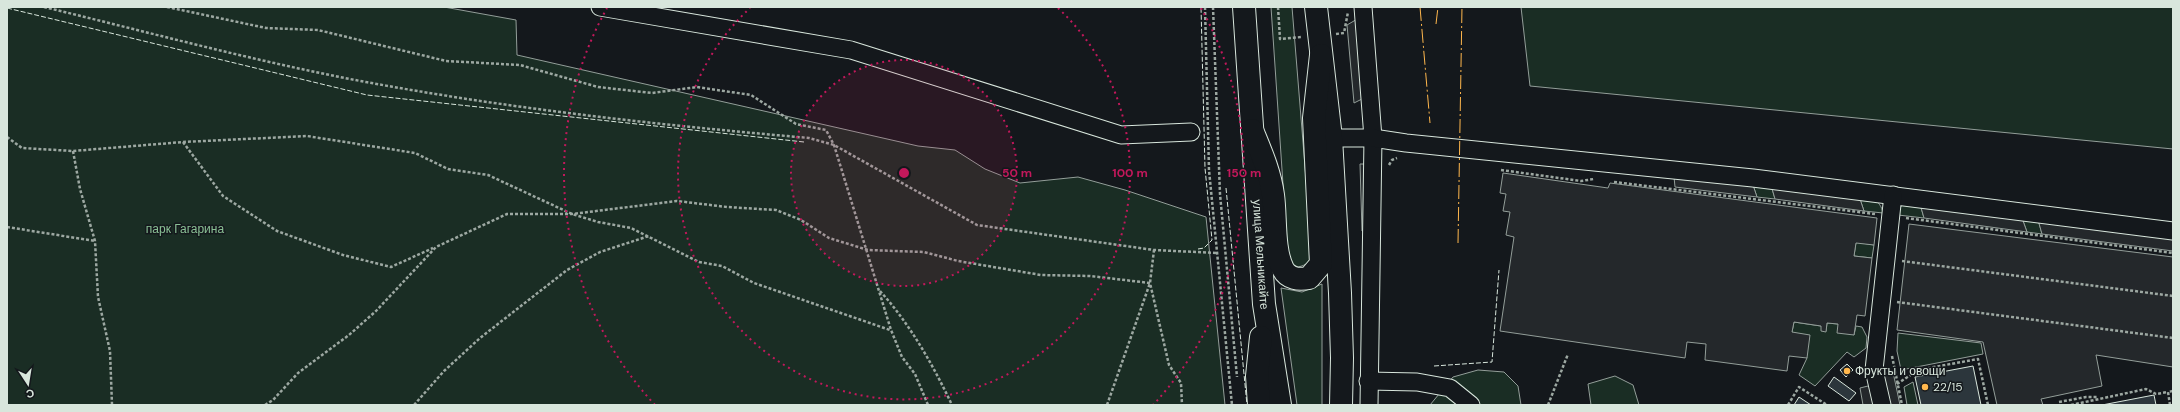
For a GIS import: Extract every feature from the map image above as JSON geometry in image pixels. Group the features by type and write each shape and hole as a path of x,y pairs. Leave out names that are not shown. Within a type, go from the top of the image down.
{"main road":[{"name":"улица Мельникайте","path":"1244,7 1264,304 1280,405"},
{"path":"1316,7 1331,138 1342,358 1341,405"},
{"path":"1252,130 1267,165 1273,194 1278,253 1282,268 1287,275 1294,279 1310,278 1321,264 1314,118 1321,55"},
{"path":"1259,405 1257,376 1264,304"},
{"path":"1342,358 1352,405"}],"lane":[{"path":"600,7 851,50 1122,135 1191,132"},
{"path":"1363,7 1373,138 1368,381 1369,405"},
{"path":"1331,138 1373,138 1893,195 2173,231"},
{"path":"1882,405 1874,370 1899,217 1893,195"},
{"path":"1368,381 1417,382 1450,388 1471,405"}],"path":[{"path":"44,7 274,62 394,87 564,112 809,138 834,145 977,226 1154,250 1217,253"},
{"path":"167,7 266,28 318,30 446,61 520,65 598,86 652,93 696,87 751,95 796,124 826,130 834,145 868,250 891,330 902,357 916,374 928,405"},
{"path":"1205,7 1209,170 1232,405"},
{"path":"1213,7 1220,194 1238,382"},
{"path":"7,137 22,148 73,151 183,142 308,136 416,153 448,169 488,175 572,214 598,222 631,228 699,262 722,266 754,283 891,330"},
{"path":"183,142 223,196 277,231 342,255 391,267 436,248 507,214 572,214 677,201 727,207 776,210 801,220 829,238 868,250 924,252 958,261 1041,274 1090,276 1150,283"},
{"path":"73,151 80,189 95,241 98,297 110,351 112,405"},
{"path":"1495,169 1581,181 1600,180"},
{"path":"1608,181 2173,253"},
{"path":"1899,217 1906,225"},
{"path":"7,227 95,241"},
{"path":"414,405 444,371 480,338 567,270 600,252 649,236"},
{"path":"265,405 273,400 298,373 349,335 376,311 436,248"},
{"path":"1107,405 1150,283 1154,250"},
{"path":"1901,269 1903,256"},
{"path":"1902,261 2173,296"},
{"path":"1150,283 1169,365 1181,383 1182,405"},
{"path":"879,289 899,312 939,377 952,405"},
{"path":"1896,309 1898,296"},
{"path":"1897,302 2173,338"},
{"path":"1891,348 1902,405"},
{"path":"1548,405 1568,354"},
{"path":"1897,384 1918,370 1978,359 1988,405"},
{"path":"1788,405 1799,387 1827,405"},
{"path":"2071,405 2146,389 2156,394 2173,391"},
{"path":"2168,392 2170,405"},
{"path":"2059,402 2086,397 2104,397"}],"green space":[{"name":"парк Гагарина","path":"7,7 444,7 516,20 517,55 918,146 955,150 985,169 1020,183 1078,177 1125,190 1206,217 1225,405 7,405"},
{"path":"1271,7 1292,7 1312,253 1308,263 1298,267 1292,264 1288,258"},
{"path":"1521,7 2173,7 2173,149 1530,86"},
{"path":"1752,182 1771,185 1775,199 1757,197"},
{"path":"1859,196 1877,202 1882,208 1883,213 1864,211"},
{"path":"1907,203 1920,204 1924,218 1898,215 1901,206"},
{"path":"2022,218 2038,219 2042,234 2027,232"},
{"path":"1856,242 1874,245 1872,258 1854,256"},
{"path":"1322,284 1322,405 1297,405 1281,288 1302,292"},
{"path":"1794,322 1821,326 1826,331 1827,323 1838,324 1854,335 1856,326 1862,327 1867,337 1866,348 1854,357 1847,352 1815,386 1799,375 1807,358 1792,332"},
{"path":"1898,333 1981,343 1983,354 1901,370 1897,351"},
{"path":"1478,370 1504,372 1518,386 1521,405 1430,405 1453,377"},
{"path":"1615,376 1633,385 1639,405 1591,405 1588,384"},
{"path":"1913,382 1918,405 1907,405 1904,387"}],"shaded area":[{"path":"1359,18 1364,98 1354,103 1347,25"},
{"path":"1360,164 1368,164 1369,231 1362,231"},
{"path":"1503,173 1608,188 1610,183 1877,218 1874,245 1856,243 1854,256 1872,258 1865,316 1857,315 1854,335 1837,333 1838,324 1827,323 1826,332 1821,331 1821,326 1794,322 1792,332 1810,335 1807,358 1789,356 1787,371 1705,360 1706,344 1687,342 1685,358 1500,331 1514,237 1506,235 1510,212 1503,211 1506,194 1500,193"},
{"path":"1674,177 1752,182 1757,197 1675,187"},
{"path":"1771,185 1859,196 1864,211 1775,199"},
{"path":"1920,204 2022,218 2027,232 1924,218"},
{"path":"2038,220 2173,237 2173,251 2042,234"},
{"path":"1909,224 2173,257 2173,367 2096,355 2102,386 2041,399 2043,405 1997,405 1983,342 1897,330"},
{"path":"1893,372 1900,405 1888,405 1881,374"},
{"path":"1872,385 1876,405 1863,405 1860,388"}],"building":[{"path":"1847,364 1853,370 1846,377 1840,370"},
{"path":"1973,366 1981,405 1921,405 1915,377"},
{"path":"1834,377 1856,393 1849,401 1828,386"},
{"path":"2154,395 2156,405 2102,405"},
{"path":"1799,397 1811,405 1794,405"}],"fence":[{"path":"1198,249 1204,248 1212,240 1205,168 1201,7"},
{"path":"7,8 367,95 804,142"},
{"path":"1226,188 1247,405"},
{"path":"1434,366 1492,362 1499,270"}],"power":[{"path":"1420,7 1430,123"},
{"path":"1436,24 1438,7"},
{"path":"1458,243 1462,7"}],"place":[{"name":"Фрукты и овощи","path":"1847,371"},
{"name":"22/15","path":"1925,387"}]}
